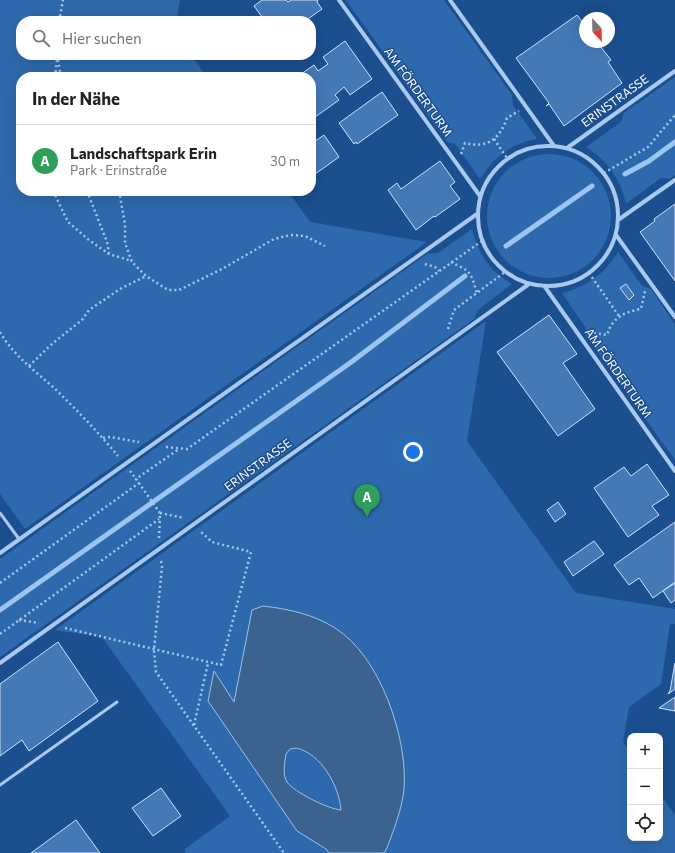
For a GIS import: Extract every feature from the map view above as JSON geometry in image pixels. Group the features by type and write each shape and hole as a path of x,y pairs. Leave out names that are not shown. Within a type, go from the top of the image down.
{"street":[{"name":"AM FÖRDERTURM","path":"339,0 480,196"},
{"path":"450,0 554,146"},
{"name":"ERINSTRASSE","path":"567,148 675,71"},
{"path":"554,146 567,148 594,162 611,184 618,208 616,235 601,263 589,274 576,281 560,286 545,287 516,280 495,264 487,253 478,228 477,214 480,196 486,181 495,169 507,158 521,151 532,148 554,146"},
{"path":"618,220 675,180"},
{"path":"0,553 477,214"},
{"path":"616,235 675,317"},
{"name":"ERINSTRASSE","path":"0,663 528,284"},
{"name":"AM FÖRDERTURM","path":"545,287 675,471"}],"lane":[{"path":"0,513 19,540"},
{"path":"0,785 117,702"}],"path":[{"path":"60,16 63,0"},
{"path":"55,72 57,60"},
{"path":"58,60 60,72"},
{"path":"454,159 462,152 466,143 479,145 487,144 494,139 503,129 507,118 526,107"},
{"path":"604,173 648,147 675,115"},
{"path":"494,139 507,158"},
{"path":"55,196 68,222 89,240 109,254 132,262"},
{"path":"89,196 105,236 109,254"},
{"path":"120,196 125,224 125,243 132,262 146,276 168,290 179,290 222,269 274,239 291,235 305,236 324,246"},
{"path":"136,479 179,449 187,449 482,241"},
{"path":"414,259 435,267 439,271"},
{"path":"451,262 465,269 470,274 476,293"},
{"path":"447,343 444,338 454,310 505,272"},
{"path":"589,274 619,316"},
{"path":"29,366 53,343 82,320 89,310 120,289 146,276"},
{"path":"579,335 586,332 607,335 610,327 619,316 629,311 641,309 645,288 651,283"},
{"path":"0,332 14,353 53,388 103,438 136,479 160,513 159,549 162,567 154,650 156,672 284,853"},
{"path":"0,583 139,483"},
{"path":"20,620 53,625 221,665 251,552 212,542 199,531 190,520 160,513"},
{"path":"0,634 160,519"},
{"path":"194,726 208,663"}],"shaded area":[{"path":"0,0 180,0 177,16 16,16 16,60 195,60 203,72 16,72 16,196 292,196 310,222 427,242 25,529 0,494"},
{"path":"346,0 444,0 512,95 513,105 537,139 519,144 504,152 491,164 480,179 455,144 447,142"},
{"path":"675,77 675,175 669,179 661,178 626,204 617,178 601,158 586,147 621,122 624,113"},
{"path":"549,154 573,159 593,172 606,192 611,216 606,240 593,260 573,273 549,278 525,273 505,260 492,240 487,216 492,192 505,172 525,159"},
{"path":"472,229 481,254 486,261 497,273 512,284 478,310 474,319 0,657 0,559 427,254 438,253"},
{"path":"618,252 642,286 651,289 675,324 675,460 586,336 586,328 562,293 587,283 601,273"},
{"path":"486,321 467,441 576,593 675,609 675,624 670,624 661,684 629,707 623,742 627,747 627,841 663,841 663,798 675,815 675,853 185,853 185,849 230,816 102,637 55,630"},
{"path":"263,606 282,609 300,613 327,623 351,641 365,658 378,678 396,723 404,769 404,789 401,804 392,834 384,853 329,853 326,849 297,831 208,701 214,671 234,702 252,610","holes":["296,748 305,751 321,763 327,772 337,791 341,810 328,807 312,799 291,786 285,779 284,772 286,754 290,749"]}],"building":[{"path":"262,0 286,0 288,2 291,0 318,0 317,2 322,9 312,16 261,16 254,6"},
{"path":"577,15 579,18 579,48 602,48 611,60 608,62 622,83 564,126 549,104 546,106 549,103 516,58"},
{"path":"345,41 372,79 350,95 344,87 335,95 339,100 316,116 316,72 304,72 314,65 318,71 328,64 323,57"},
{"path":"382,92 398,115 357,144 356,142 354,144 339,123"},
{"path":"324,135 339,157 316,173 316,141"},
{"path":"440,161 455,182 450,186 460,199 416,230 388,190 397,183 401,189"},
{"path":"675,204 675,281 640,232 655,221 654,219"},
{"path":"626,284 634,295 629,300 620,288"},
{"path":"549,315 577,354 563,363 595,409 558,436 497,352"},
{"path":"647,464 669,495 652,506 659,515 628,537 594,488 624,467 631,476"},
{"path":"558,502 566,514 555,522 547,510"},
{"path":"675,522 675,582 653,598 639,578 629,585 614,565"},
{"path":"594,541 604,554 573,576 564,562"},
{"path":"675,583 675,600 671,603 663,591"},
{"path":"58,642 98,701 29,751 22,740 0,756 0,684"},
{"path":"675,663 675,689 668,694 670,691"},
{"path":"675,697 675,711 659,708"},
{"path":"161,788 181,816 153,836 132,808"},
{"path":"76,820 100,853 31,853"}],"waterway":[{"path":"625,174 649,161 675,142"},
{"path":"506,246 592,186"},
{"path":"0,610 350,363 465,276"}],"place":[{"name":"Landschaftspark Erin","path":"367,517"}]}
